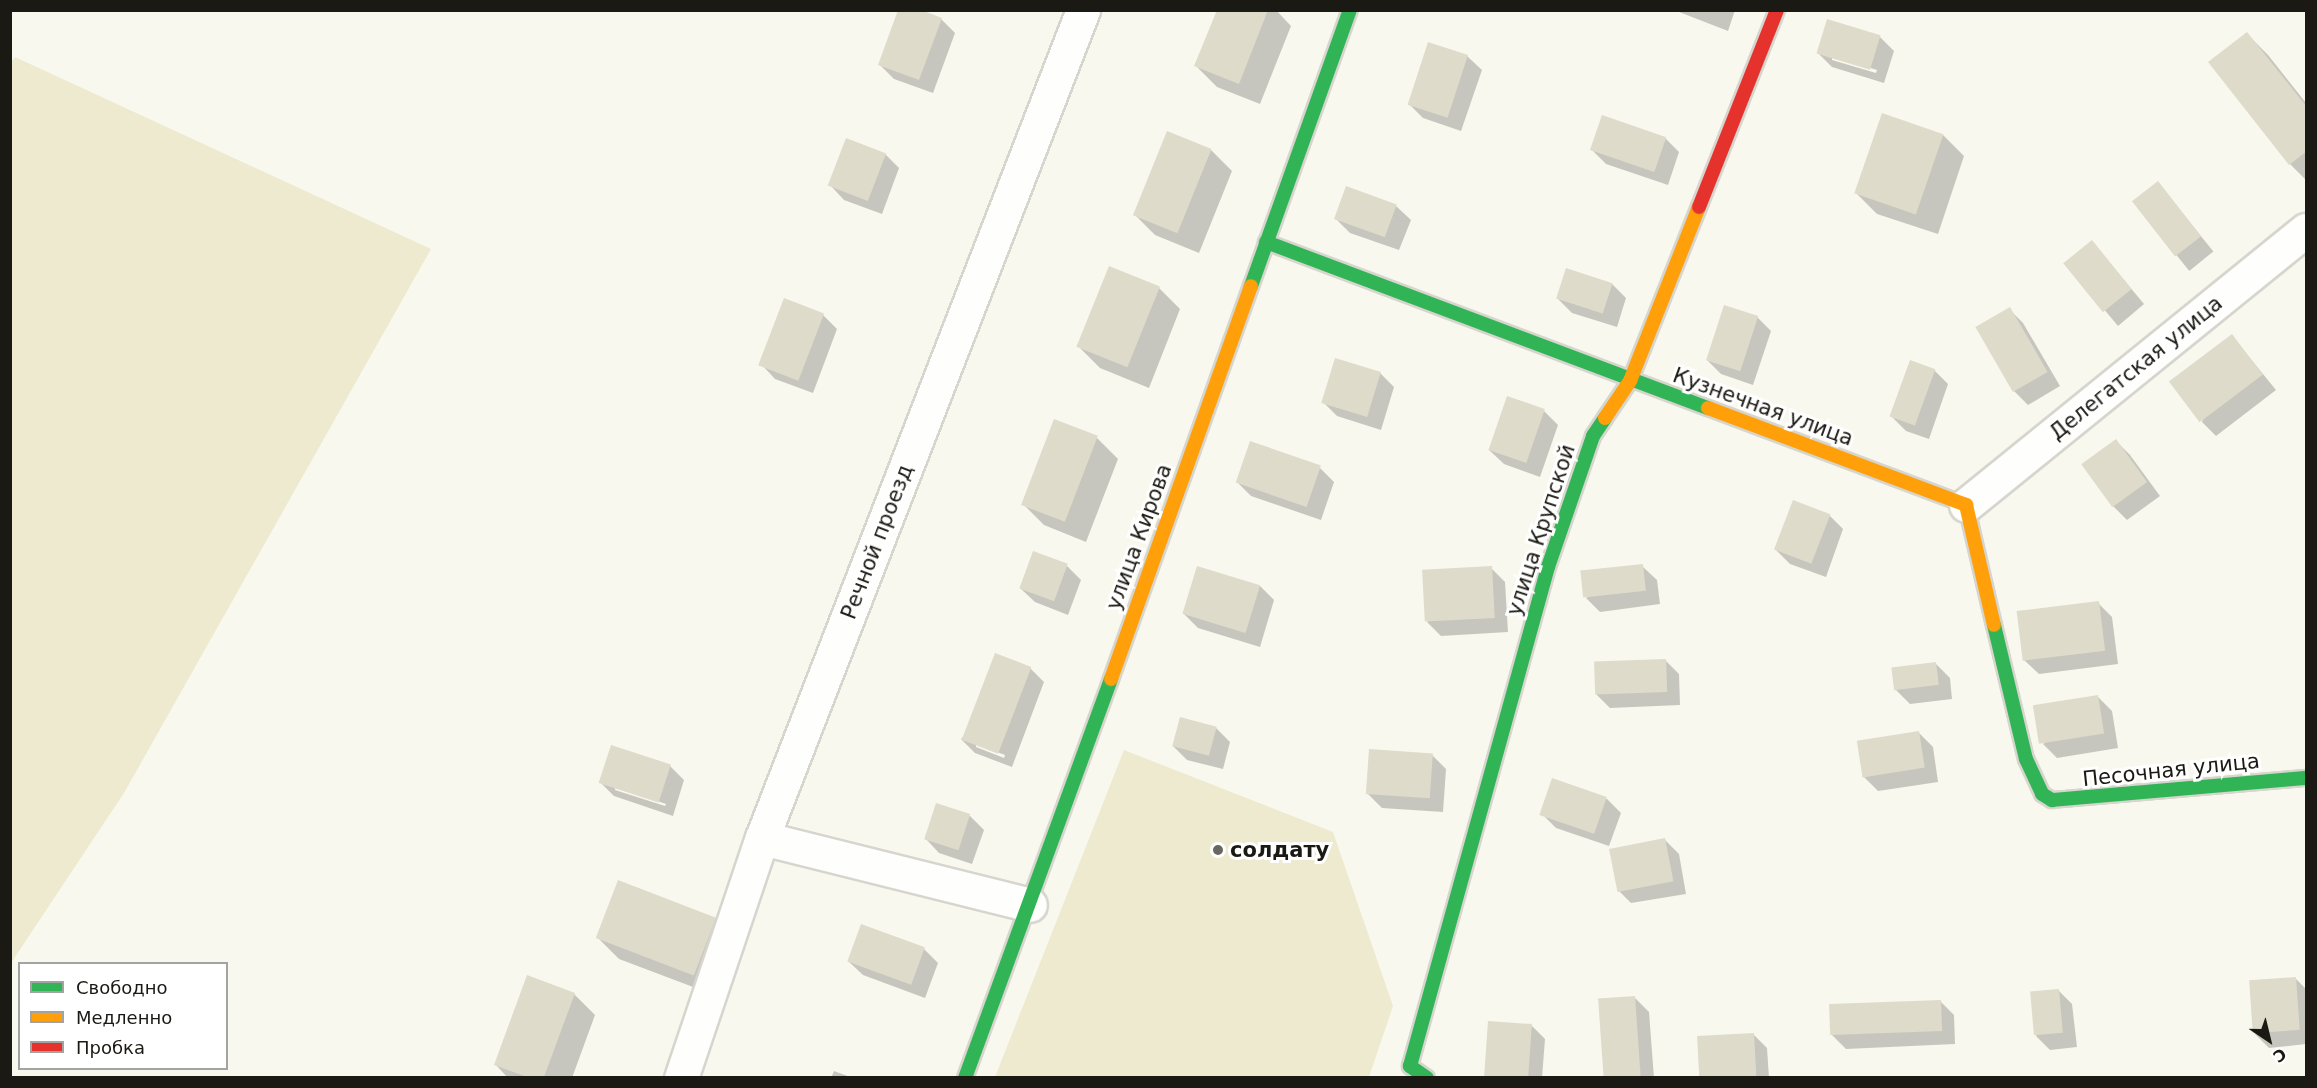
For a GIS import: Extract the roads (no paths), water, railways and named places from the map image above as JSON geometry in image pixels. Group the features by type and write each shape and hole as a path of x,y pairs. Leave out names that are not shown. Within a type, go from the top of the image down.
{"street":[{"name":"Речной проезд","path":"681,1077 762,838 1083,10"},
{"name":"улица Кирова","path":"965,1077 1030,905 1350,10"},
{"name":"улица Крупской","path":"1427,1077 1410,1066 1548,567 1593,436 1630,381 1777,10"},
{"name":"Делегатская улица","path":"1966,505 2307,230"},
{"name":"Кузнечная улица","path":"1266,242 1630,381 1966,505"},
{"name":"Песочная улица","path":"1966,505 2026,759 2042,794 2052,800 2064,801 2307,778"},
{"path":"762,838 1030,905"}],"place":[{"name":"солдату","path":"1218,850"}]}
